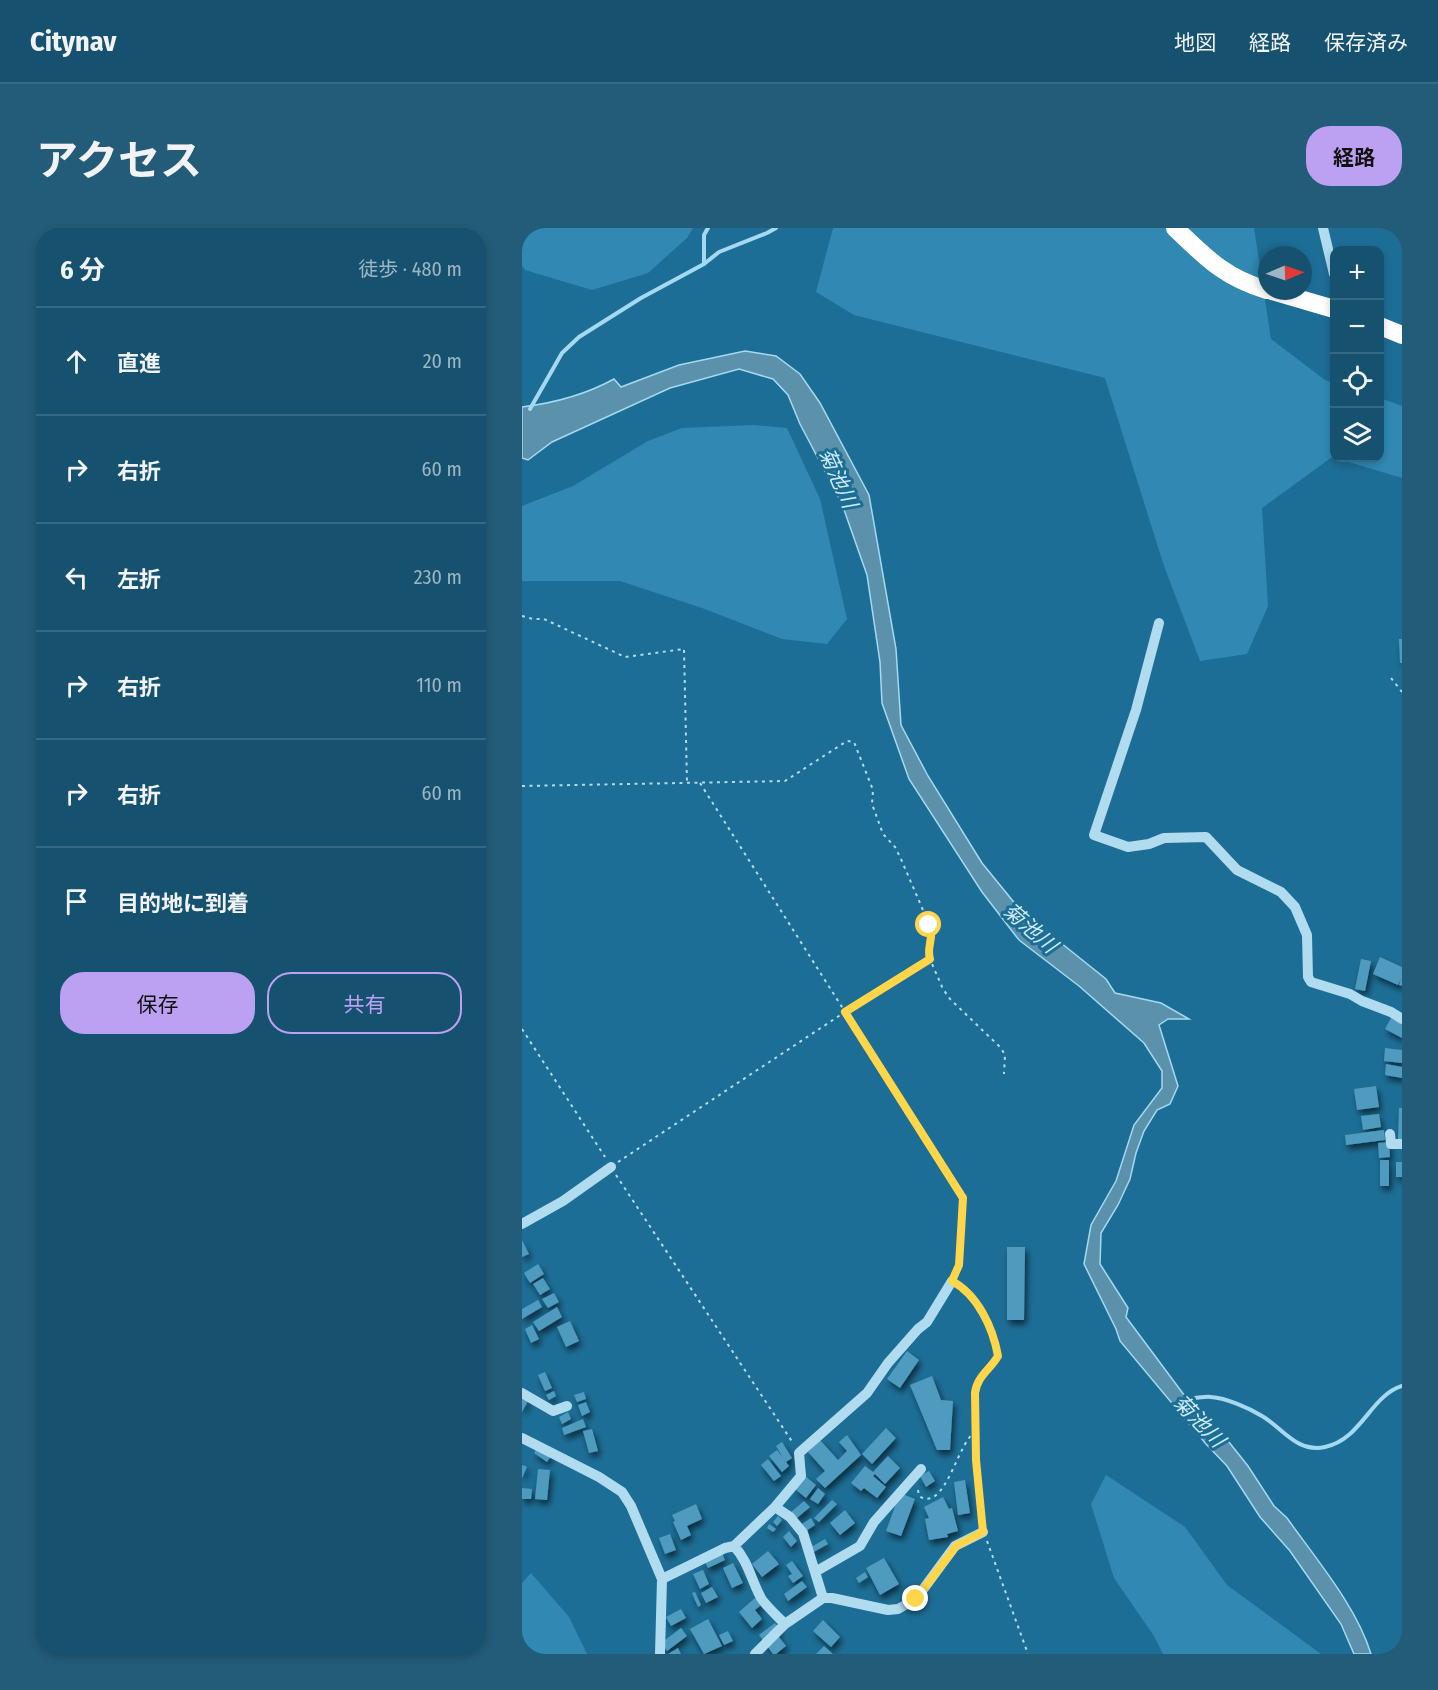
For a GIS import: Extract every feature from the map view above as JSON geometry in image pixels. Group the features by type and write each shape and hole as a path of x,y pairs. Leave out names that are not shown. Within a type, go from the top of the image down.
{"highway":[{"path":"1175,228 1213,264 1239,280 1258,287"},
{"path":"1304,300 1330,308"},
{"path":"1384,327 1402,334"}],"street":[{"path":"1323,228 1330,255"},
{"path":"1158,623 1136,710 1094,835 1128,846 1149,844 1164,838 1206,837 1237,870 1281,892 1295,907 1307,935 1308,977 1311,982 1350,994 1402,1019"},
{"path":"1390,1134 1391,1144 1402,1144"},
{"path":"522,1224 562,1201 611,1167"},
{"path":"663,1579 725,1548 734,1546 775,1507 801,1476 800,1453 867,1393 888,1363 927,1322 952,1281"},
{"path":"522,1393 553,1411 567,1406"},
{"path":"522,1438 622,1491 632,1506 663,1579 660,1654"},
{"path":"815,1572 860,1546 874,1522 921,1469"},
{"path":"775,1507 790,1517 803,1533 823,1598"},
{"path":"755,1654 784,1624 823,1598 888,1610 898,1609 916,1599 956,1546 983,1532"},
{"path":"734,1546 743,1556 760,1599 768,1604 784,1624"}],"path":[{"path":"522,616 533,620 544,619 625,657 684,649 687,783"},
{"path":"1391,678 1402,692"},
{"path":"522,786 785,781 847,741 854,742 873,790 872,804 883,834 902,859 932,931 928,950 943,989 1005,1055 1004,1074"},
{"path":"700,783 963,1198 959,1265 952,1281 959,1285 989,1323 998,1356 976,1384 976,1460 983,1532 1028,1654"},
{"path":"611,1167 845,1012 930,959"},
{"path":"522,1029 800,1453"},
{"path":"921,1469 924,1471 918,1485 919,1496 928,1499 937,1495 966,1440 971,1433 977,1431"}],"shaded area":[{"path":"522,228 693,228 687,238 648,273 592,290 525,270 522,265"},
{"path":"833,228 1254,228 1258,254 1258,300 1265,300 1271,339 1330,382 1330,458 1262,508 1268,606 1247,654 1200,661 1163,563 1105,378 854,315 816,292"},
{"path":"1384,399 1402,406 1402,478 1348,462 1384,462"},
{"path":"753,425 787,428 820,499 847,619 827,644 782,639 702,608 620,581 522,581 522,506 573,486 648,441 682,428"},
{"path":"1106,1475 1185,1527 1227,1585 1321,1654 1163,1654 1154,1636 1114,1578 1091,1504"},
{"path":"531,1573 569,1617 587,1654 522,1654 522,1583"}],"water":[{"name":"菊池川","path":"745,351 776,356 800,374 820,403 869,495 896,649 901,725 928,776 982,863 1021,911 1106,979 1115,993 1161,1003 1189,1019 1168,1019 1159,1025 1178,1086 1170,1104 1157,1110 1144,1131 1130,1179 1101,1233 1100,1264 1128,1308 1126,1317 1193,1407 1221,1432 1248,1466 1274,1506 1287,1518 1335,1584 1365,1636 1371,1654 1354,1654 1341,1624 1290,1551 1260,1517 1227,1466 1120,1341 1084,1264 1091,1225 1116,1181 1134,1125 1162,1088 1162,1071 1144,1043 1079,986 1019,940 982,892 909,779 882,703 880,662 867,575 842,504 800,424 788,395 773,379 739,369 670,388 552,442 528,460 522,458 522,407 592,390 614,379 621,387 679,365"}],"building":[{"path":"1399,639 1402,639 1402,663 1400,663"},
{"path":"1380,957 1402,967 1402,986 1399,985 1401,979 1398,985 1373,974"},
{"path":"1361,959 1371,961 1365,991 1355,989"},
{"path":"1391,1018 1402,1024 1402,1038 1385,1029"},
{"path":"1385,1048 1402,1050 1402,1063 1384,1061"},
{"path":"1386,1064 1402,1067 1402,1078 1385,1075"},
{"path":"1376,1086 1379,1107 1357,1110 1354,1089"},
{"path":"1399,1108 1402,1108 1402,1139 1398,1139"},
{"path":"1379,1114 1381,1127 1363,1130 1361,1116"},
{"path":"1384,1130 1385,1140 1346,1145 1345,1135"},
{"path":"1389,1142 1390,1157 1379,1158 1378,1143"},
{"path":"1380,1160 1389,1160 1389,1186 1380,1186"},
{"path":"1396,1162 1402,1162 1402,1177 1396,1177"},
{"path":"522,1240 529,1254 522,1257"},
{"path":"1007,1247 1025,1247 1024,1320 1007,1320"},
{"path":"538,1264 544,1274 530,1283 524,1273"},
{"path":"543,1278 550,1289 540,1295 533,1284"},
{"path":"554,1293 559,1302 548,1308 542,1299"},
{"path":"538,1300 542,1307 522,1319 522,1309"},
{"path":"557,1307 562,1317 539,1331 533,1322"},
{"path":"570,1321 579,1341 566,1347 557,1327"},
{"path":"532,1325 539,1339 531,1343 525,1329"},
{"path":"907,1351 919,1360 900,1388 887,1379"},
{"path":"545,1372 552,1388 545,1391 538,1375"},
{"path":"932,1376 941,1400 953,1401 950,1450 937,1450 910,1385"},
{"path":"554,1391 556,1396 549,1400 546,1395"},
{"path":"584,1392 586,1399 577,1402 574,1395"},
{"path":"522,1397 528,1401 522,1412"},
{"path":"586,1402 590,1412 582,1416 578,1405"},
{"path":"568,1412 571,1419 562,1424 559,1417"},
{"path":"583,1419 586,1427 564,1435 562,1428"},
{"path":"886,1428 896,1438 872,1464 862,1454"},
{"path":"592,1429 598,1451 589,1453 583,1431"},
{"path":"847,1435 861,1455 825,1488 816,1479 825,1471 808,1452 820,1440 838,1460 847,1451 839,1442"},
{"path":"782,1442 792,1458 786,1462 789,1466 782,1472 769,1456 777,1450 783,1458 776,1446"},
{"path":"538,1447 551,1456 547,1462 534,1453"},
{"path":"888,1456 900,1468 885,1484 875,1474 873,1476 886,1487 877,1498 864,1488 861,1491 851,1483 865,1466 873,1472"},
{"path":"768,1459 781,1476 774,1481 761,1465"},
{"path":"522,1466 527,1467 522,1478"},
{"path":"538,1469 550,1470 547,1500 535,1499"},
{"path":"929,1471 935,1481 926,1487 920,1476"},
{"path":"805,1476 816,1485 806,1498 795,1489"},
{"path":"965,1480 970,1513 958,1515 954,1482"},
{"path":"522,1488 532,1489 531,1499 522,1499"},
{"path":"818,1488 825,1494 818,1504 810,1499"},
{"path":"900,1493 915,1499 901,1536 886,1531"},
{"path":"943,1497 949,1509 952,1508 958,1531 947,1534 948,1537 929,1540 925,1519 929,1518 924,1507"},
{"path":"832,1500 837,1504 819,1522 814,1518"},
{"path":"804,1501 810,1507 797,1518 791,1512"},
{"path":"696,1504 702,1519 687,1526 691,1535 681,1540 672,1515"},
{"path":"845,1510 855,1523 840,1535 830,1523"},
{"path":"778,1516 782,1520 777,1526 773,1522"},
{"path":"811,1518 815,1525 806,1531 802,1524"},
{"path":"769,1524 776,1529 773,1532 767,1528"},
{"path":"789,1531 797,1541 791,1547 783,1537"},
{"path":"670,1534 676,1550 665,1554 659,1538"},
{"path":"825,1539 828,1544 812,1553 810,1540 813,1546"},
{"path":"721,1551 725,1560 708,1568 704,1560"},
{"path":"768,1551 779,1564 762,1577 752,1564"},
{"path":"884,1558 899,1584 880,1595 866,1568"},
{"path":"792,1561 803,1576 793,1583 788,1576 792,1574 786,1565"},
{"path":"733,1563 743,1583 732,1588 723,1568"},
{"path":"703,1570 709,1584 700,1589 693,1574"},
{"path":"865,1572 868,1577 859,1583 856,1578"},
{"path":"802,1581 807,1587 788,1601 784,1594"},
{"path":"712,1587 718,1597 706,1603 701,1593"},
{"path":"695,1592 701,1605 698,1607 692,1593"},
{"path":"755,1598 761,1605 755,1610 762,1619 752,1628 739,1612"},
{"path":"681,1609 686,1618 671,1626 666,1617"},
{"path":"708,1619 722,1646 704,1654 690,1629"},
{"path":"823,1620 840,1637 831,1647 813,1631"},
{"path":"775,1623 780,1630 776,1633 786,1646 773,1654 759,1635"},
{"path":"681,1628 687,1636 667,1651 661,1643"},
{"path":"728,1631 733,1641 724,1645 719,1635"},
{"path":"824,1646 833,1654 816,1654"},
{"path":"678,1648 681,1654 668,1654"}],"waterway":[{"path":"704,264 704,235 708,228"},
{"path":"530,409 562,353 579,337 641,298 704,264 719,252 776,228"},
{"name":"菊池川","path":"1184,1400 1211,1397 1237,1404 1270,1421 1298,1443 1315,1448 1325,1447 1348,1436 1382,1399 1391,1391 1402,1386"}],"route":[{"path":"916,1599 956,1546 983,1532 976,1460 975,1393 976,1384 998,1356 989,1323 976,1304 959,1285 952,1281 959,1265 963,1198 845,1012 930,959 928,950 932,931 929,925"}]}
